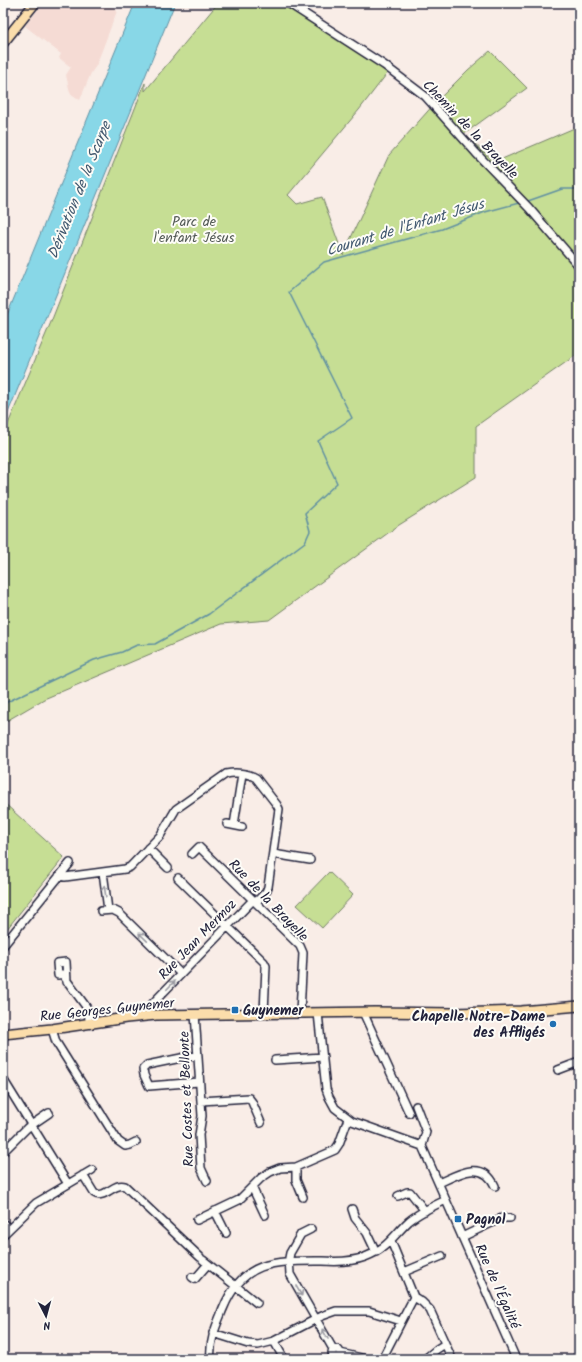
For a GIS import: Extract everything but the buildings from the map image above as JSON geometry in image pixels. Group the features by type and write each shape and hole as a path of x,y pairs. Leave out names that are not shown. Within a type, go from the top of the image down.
{"main road":[{"path":"3,37 30,3"},
{"path":"3,43 35,3"},
{"name":"Rue Georges Guynemer","path":"3,1034 150,1016 264,1013 504,1012 579,1006"}],"street":[{"name":"Chemin de la Brayelle","path":"288,3 384,65 425,96 476,153 529,208 579,266"},
{"path":"59,876 65,877 127,868 161,834 176,809 226,774 232,773 242,774 234,825"},
{"name":"Rue Jean Mermoz","path":"150,1016 150,1009 153,1003 228,926 267,890 279,809 256,778 242,774"},
{"name":"Rue de la Brayelle","path":"192,854 199,847 302,948 300,1013"},
{"path":"148,848 168,868"},
{"path":"273,854 310,860"},
{"path":"3,946 70,863"},
{"path":"103,872 105,911 112,910 119,913 181,974"},
{"path":"178,878 265,964 264,1013"},
{"path":"67,982 87,1008 90,1024"},
{"path":"363,1012 409,1113"},
{"path":"318,1013 326,1089 335,1108 348,1119 422,1146 426,1132 416,1106"},
{"name":"Rue Costes et Bellonte","path":"195,1014 201,1101 199,1135 201,1168 207,1181"},
{"path":"52,1029 56,1042 118,1141 125,1146 136,1142"},
{"path":"198,1056 186,1057 147,1066 143,1069 149,1086 200,1082"},
{"path":"275,1060 322,1057"},
{"path":"558,1070 579,1062"},
{"path":"3,1079 68,1184"},
{"path":"201,1101 249,1098 261,1123"},
{"path":"3,1152 32,1125 49,1113"},
{"path":"197,1220 239,1200 263,1176 273,1170 296,1167 335,1150 339,1144 348,1119"},
{"name":"Rue de l'Égalité","path":"422,1146 516,1359"},
{"path":"296,1167 296,1180 303,1197"},
{"path":"3,1235 36,1203 92,1170"},
{"path":"439,1183 457,1175 476,1170 485,1173 491,1179 494,1186"},
{"path":"83,1176 96,1195 119,1185 126,1186 204,1260 257,1303"},
{"path":"252,1187 265,1215"},
{"path":"398,1196 410,1192 425,1211"},
{"path":"211,1359 211,1342 213,1333 227,1299 236,1286 246,1276 258,1268 272,1263 289,1261 345,1261 361,1258 376,1252 391,1241 410,1221 446,1200"},
{"path":"352,1209 355,1218 367,1233 376,1252"},
{"path":"215,1211 226,1233"},
{"path":"462,1237 502,1218 510,1218"},
{"path":"3,1223 9,1229"},
{"path":"311,1229 301,1234 290,1254 289,1261 291,1278 335,1354 366,1359"},
{"path":"391,1241 414,1297 430,1310 452,1359"},
{"path":"404,1272 442,1256"},
{"path":"192,1277 195,1279 204,1260"},
{"path":"382,1359 414,1297"},
{"path":"213,1333 251,1345 262,1345 274,1341 316,1319 336,1312 361,1310 378,1313 401,1321"},
{"path":"274,1341 284,1359"},
{"path":"425,1359 445,1344"},
{"path":"575,1359 579,1356"}],"shaded area":[{"path":"43,3 108,3 117,11 96,66 91,73 80,100 70,93 66,75 71,67 59,58 61,54 25,26"}],"green space":[{"name":"Parc de l'enfant Jésus","path":"218,3 285,3 389,71 359,110 288,195 297,204 322,197 343,255 389,155 435,103 468,70 490,51 527,88 464,134 495,162 579,126 579,353 476,426 476,477 399,525 269,620 221,624 44,699 3,723 3,436 51,322 145,83 145,91"},
{"path":"3,802 64,857 3,934"},
{"path":"329,872 353,895 322,928 297,905"}],"water":[{"name":"Dérivation de la Scarpe","path":"135,3 175,3 3,425 3,325"}],"waterway":[{"name":"Courant de l'Enfant Jésus","path":"528,201 562,189 579,189"},
{"name":"Courant de l'Enfant Jésus","path":"3,709 7,702 94,660 122,652 137,645 155,644 209,614 305,542 310,531 305,513 337,483 318,441 352,418 289,292 324,262 442,229 485,212 519,203"}],"place":[{"name":"Guynemer","path":"235,1010"},
{"name":"Chapelle Notre-Dame des Affligés","path":"553,1024"},
{"name":"Pagnol","path":"458,1219"}]}
